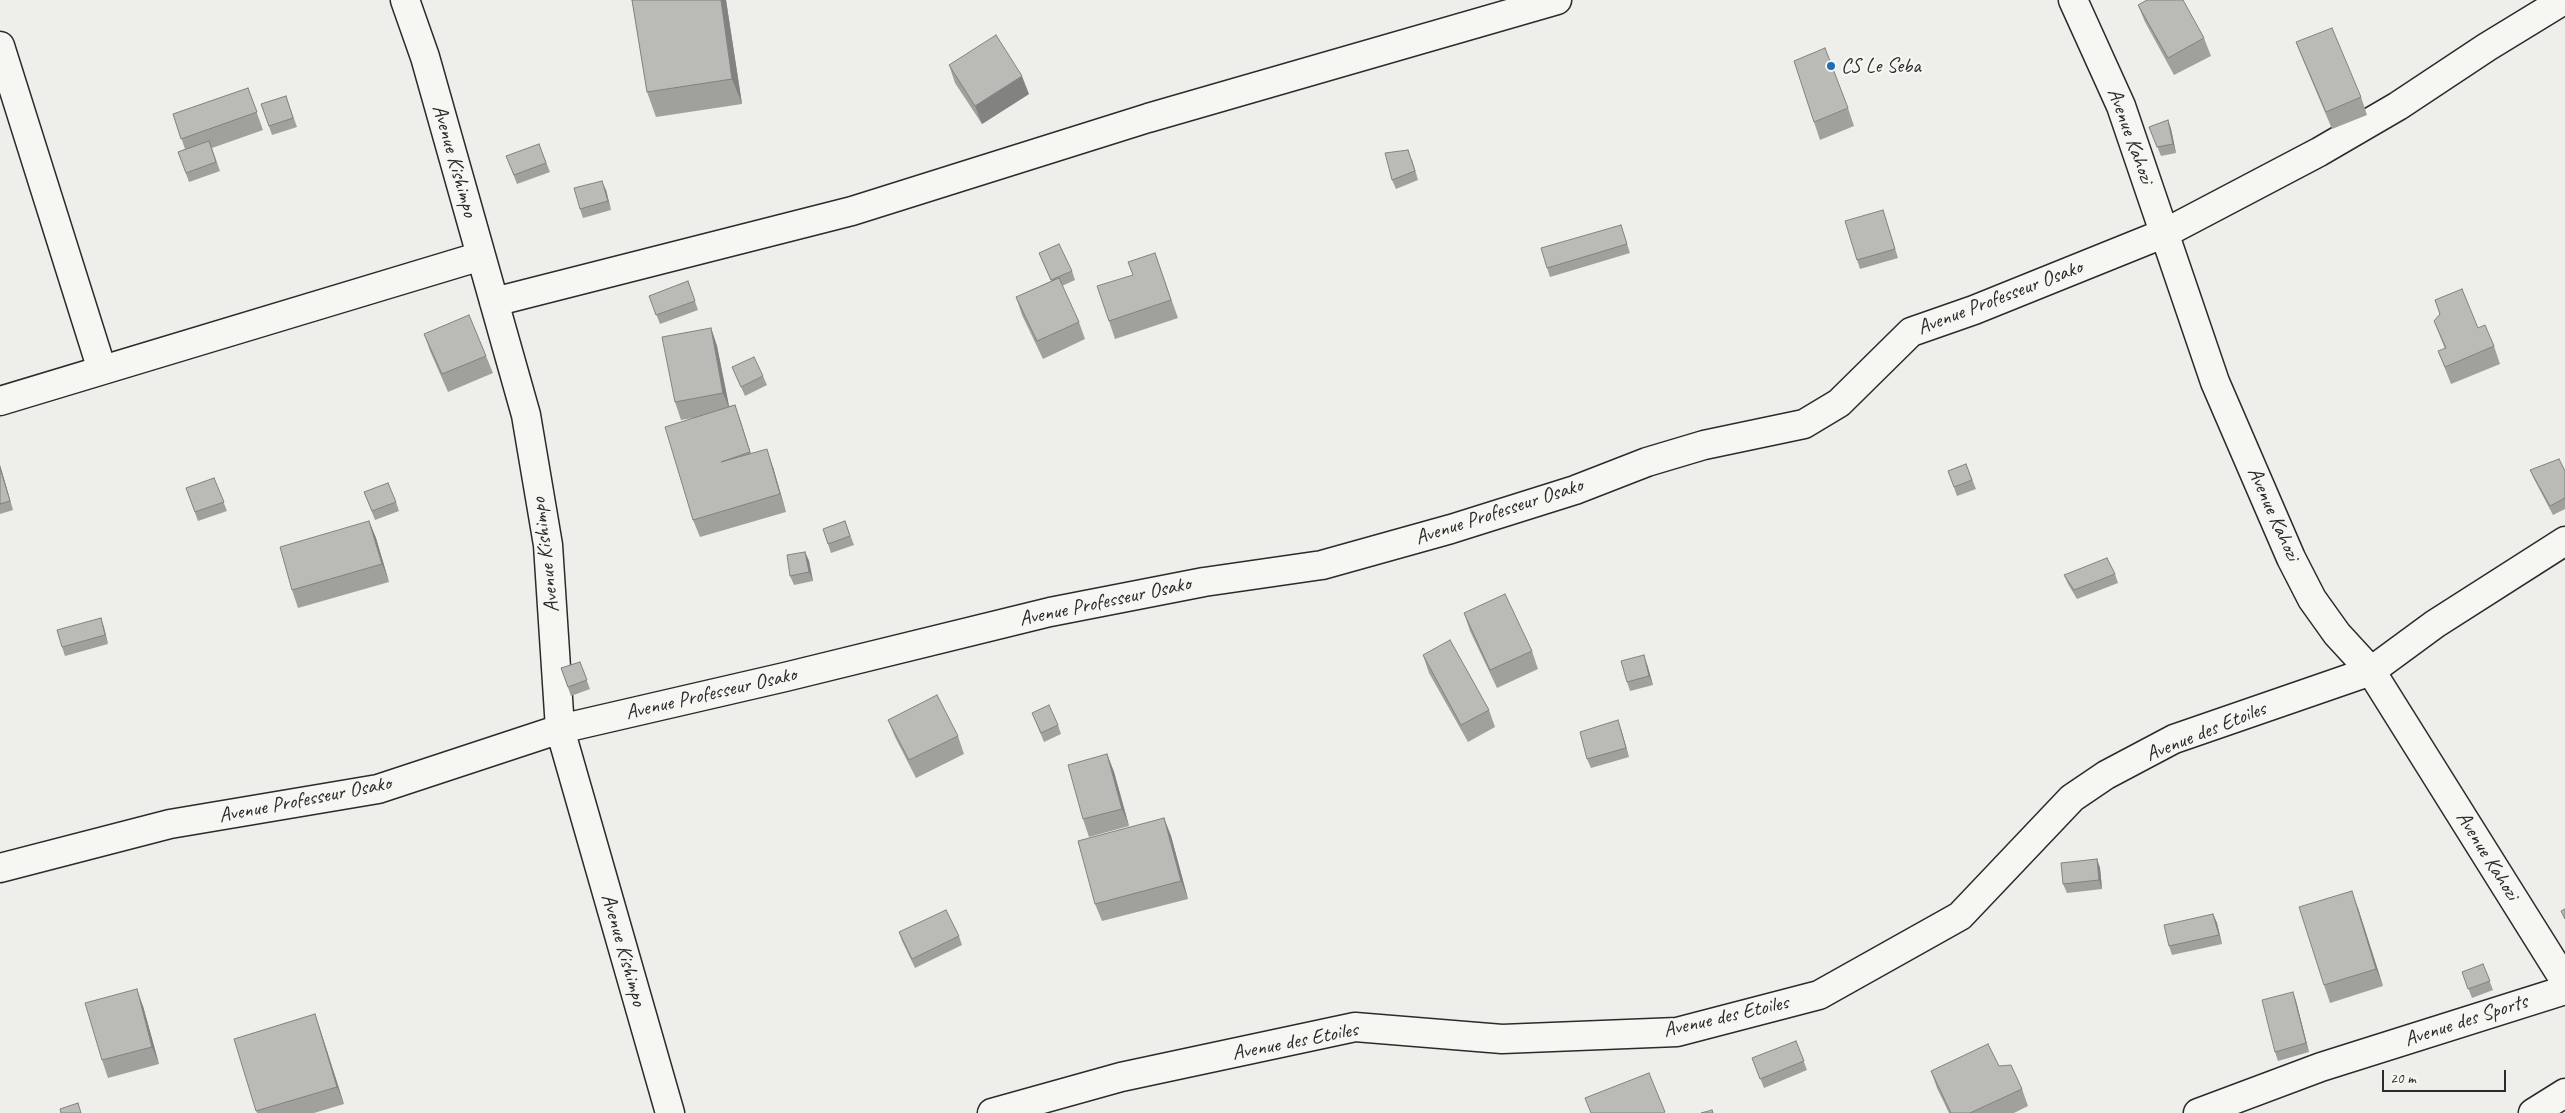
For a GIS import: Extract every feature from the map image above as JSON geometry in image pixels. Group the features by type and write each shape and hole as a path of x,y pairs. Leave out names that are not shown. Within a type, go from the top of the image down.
{"street":[{"name":"Avenue Kishimpo","path":"405,0 425,57 526,415 548,545 560,729 670,1113"},
{"path":"494,302 852,210 1148,118 1557,0"},
{"name":"Avenue Kahozi","path":"2073,0 2121,106 2215,382 2290,558 2312,599 2337,634 2371,670 2565,981"},
{"name":"Avenue Professeur Osako","path":"0,868 170,824 378,789 560,729 785,677 1050,612 1204,582 1322,565 1451,530 1575,490 1647,462 1704,445 1804,424 1839,403 1911,332 1974,310 2165,233 2319,152 2374,120 2564,0"},
{"path":"0,46 102,370"},
{"path":"0,401 481,256"},
{"name":"Avenue des Etoiles","path":"992,1113 1120,1077 1355,1027 1502,1039 1677,1032 1820,995 1960,916 2072,798 2106,775 2174,740 2371,670 2435,624 2565,541"},
{"name":"Avenue des Sports","path":"2198,1113 2321,1067 2565,990"},
{"path":"2533,1113 2565,1093"}],"building":[{"path":"632,0 721,0 732,79 647,92"},
{"path":"2147,0 2183,0 2204,38 2168,58 2138,5"},
{"path":"2332,28 2361,97 2326,112 2296,42"},
{"path":"996,35 1022,76 975,106 949,65"},
{"path":"1825,48 1848,108 1814,122 1794,61"},
{"path":"248,88 257,112 181,139 173,114"},
{"path":"286,96 293,118 269,126 261,104"},
{"path":"2168,120 2173,144 2157,147 2149,127"},
{"path":"209,141 216,162 186,173 178,152"},
{"path":"539,144 546,163 514,175 506,156"},
{"path":"1408,150 1415,171 1392,180 1385,153"},
{"path":"602,181 608,201 580,209 574,188"},
{"path":"1883,210 1895,249 1857,260 1845,221"},
{"path":"1621,225 1627,244 1547,268 1541,248"},
{"path":"1059,244 1072,271 1051,280 1039,253"},
{"path":"1155,253 1171,300 1109,321 1097,286 1133,275 1128,262"},
{"path":"1059,278 1079,322 1037,341 1016,297"},
{"path":"688,281 695,301 656,315 649,296"},
{"path":"2462,289 2478,328 2485,325 2494,346 2445,367 2438,351 2446,348 2434,321 2440,314 2435,300"},
{"path":"469,315 486,356 442,374 424,334"},
{"path":"711,328 723,393 675,402 662,337"},
{"path":"754,357 763,376 741,387 732,367"},
{"path":"735,405 750,452 721,462 767,449 780,494 693,520 665,427"},
{"path":"2559,459 2565,471 2565,498 2550,506 2530,470"},
{"path":"1966,464 1972,480 1954,487 1948,471"},
{"path":"0,468 10,501 0,504"},
{"path":"214,478 224,502 195,512 186,488"},
{"path":"388,483 396,502 372,511 364,492"},
{"path":"369,521 382,564 292,590 280,547"},
{"path":"845,521 850,536 828,544 823,529"},
{"path":"805,552 809,572 790,576 787,555"},
{"path":"2107,558 2115,574 2074,590 2064,575"},
{"path":"1505,594 1532,651 1490,670 1464,613"},
{"path":"101,618 105,635 62,647 57,630"},
{"path":"1450,640 1489,710 1461,725 1423,655"},
{"path":"1644,655 1649,676 1627,682 1621,661"},
{"path":"580,662 587,680 568,687 561,668"},
{"path":"937,695 958,736 909,760 888,720"},
{"path":"1049,705 1058,725 1041,733 1032,713"},
{"path":"1618,720 1626,748 1587,759 1580,732"},
{"path":"1107,754 1122,809 1083,819 1068,765"},
{"path":"1164,818 1181,881 1095,904 1078,841"},
{"path":"2097,859 2099,880 2063,884 2061,863"},
{"path":"2352,891 2376,969 2324,985 2299,907"},
{"path":"2565,909 2565,919 2561,911"},
{"path":"946,910 959,936 912,959 899,932"},
{"path":"2213,914 2219,935 2169,946 2164,925"},
{"path":"2483,964 2490,981 2468,989 2462,972"},
{"path":"137,989 152,1047 102,1060 85,1003"},
{"path":"2293,992 2306,1043 2275,1052 2262,1000"},
{"path":"315,1014 337,1087 256,1111 234,1039"},
{"path":"1796,1041 1804,1061 1760,1079 1752,1058"},
{"path":"1988,1044 1999,1066 2011,1065 2022,1089 1970,1113 1951,1113 1931,1071"},
{"path":"1649,1073 1665,1112 1591,1113 1585,1098"},
{"path":"78,1103 81,1113 61,1113 60,1109"},
{"path":"1712,1110 1713,1113 1701,1113"}],"place":[{"name":"CS Le Seba","path":"1831,66"}]}
